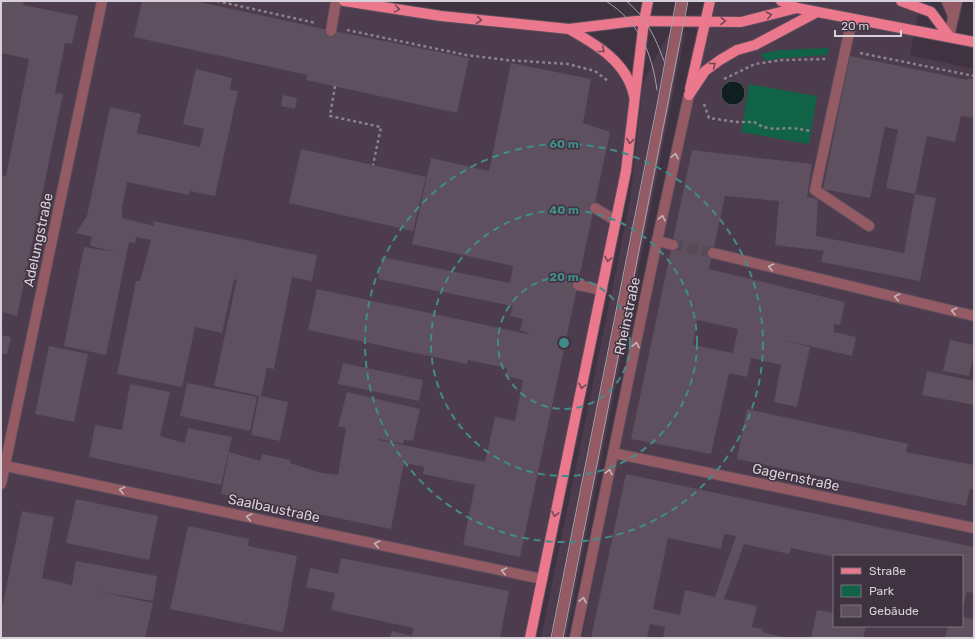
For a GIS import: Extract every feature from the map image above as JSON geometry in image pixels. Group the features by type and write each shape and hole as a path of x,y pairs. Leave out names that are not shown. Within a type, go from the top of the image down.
{"main road":[{"path":"344,1 441,16 569,29 644,21 741,22 797,8"},
{"path":"530,638 626,171 644,21 648,1"},
{"name":"Rheinstraße","path":"689,95 710,1"},
{"path":"782,1 797,8 974,42"},
{"path":"901,1 931,12 949,36"},
{"path":"689,95 705,71 720,60 737,50 755,45 816,12"},
{"path":"569,29 594,43 611,57 622,69 631,84 635,102"}],"street":[{"name":"Adelungstraße","path":"1,484 3,465 102,1"},
{"path":"332,28 336,1"},
{"name":"Rheinstraße","path":"557,638 682,1"},
{"path":"946,1 953,16"},
{"path":"949,36 957,1"},
{"path":"852,18 815,190 869,226"},
{"name":"Rheinstraße","path":"575,638 689,95"},
{"path":"595,208 616,221"},
{"path":"657,242 673,245"},
{"path":"713,254 974,316"},
{"path":"578,286 602,290"},
{"name":"Gagernstraße","path":"613,453 974,528"},
{"name":"Saalbaustraße","path":"3,465 542,579"}],"path":[{"path":"217,1 332,28 466,55 507,60 568,64 595,71 614,86"},
{"path":"721,81 755,64 782,60 833,58 850,51 974,76"},
{"path":"336,86 330,116 382,127 373,165"},
{"path":"702,100 709,118 737,122 754,122 763,127 774,129 792,128 815,132"}],"shaded area":[{"path":"1,1 344,1 569,29 611,57 635,102 530,638 1,638"},
{"path":"712,1 921,1 910,55 974,69 974,638 582,638 642,334"},
{"path":"685,33 566,638 541,638 630,201 643,84 668,35"},
{"path":"733,81 742,84 745,93 742,102 733,105 724,102 721,93 724,84"}],"green space":[{"path":"829,48 827,55 782,58 767,61 760,54 781,50"},
{"path":"749,84 817,96 809,144 741,132"}],"building":[{"path":"1,1 24,1 23,5 78,16 72,44 65,43 55,93 63,94 17,316 3,312 2,320 1,175 6,176 29,59 1,53"},
{"path":"142,1 195,1 469,58 457,113 306,80 307,75 134,37"},
{"path":"850,56 968,80 968,78 974,79 974,118 961,116 955,142 927,136 915,194 886,188 898,130 885,127 870,198 823,189"},
{"path":"511,63 591,79 583,123 610,132 520,557 463,545 475,485 423,474 424,467 404,463 391,529 221,494 229,452 260,461 262,454 290,460 290,463 321,473 338,475 346,428 338,426 347,392 420,409 413,441 404,440 403,444 379,440 485,462 495,417 515,421 523,380 506,376 507,368 468,360 467,364 308,330 317,289 532,335 520,330 523,319 510,316 513,306 378,279 382,257 510,283 513,266 412,244 431,158 489,171"},
{"path":"196,69 232,78 230,90 238,91 215,196 190,191 192,181 189,195 127,182 122,208 122,218 154,226 153,221 317,255 312,281 292,277 274,369 267,368 261,396 288,402 280,441 251,435 259,396 214,386 237,279 234,280 222,333 195,327 182,387 117,374 136,281 140,281 151,240 136,237 135,243 129,242 106,355 64,346 84,247 117,252 90,246 92,237 76,233 87,216 110,107 141,114 137,133 200,147 204,129 183,124"},
{"path":"283,95 297,98 295,109 281,106"},
{"path":"301,149 426,177 413,231 289,203"},
{"path":"692,150 812,164 807,197 818,199 816,236 826,238 904,253 915,194 936,198 920,281 821,262 824,251 775,245 779,201 725,196 709,269 845,302 840,325 834,324 834,332 856,337 852,356 780,339 810,347 797,407 774,402 781,365 751,358 747,377 729,373 711,454 631,439","holes":["697,320 738,329 733,353 693,345"]},
{"path":"1,335 11,337 7,354 1,354"},
{"path":"950,340 974,345 974,353 969,376 943,371"},
{"path":"49,346 88,354 74,422 35,414"},
{"path":"343,363 423,380 419,401 338,384"},
{"path":"927,371 974,381 974,405 922,395"},
{"path":"187,383 257,397 250,431 180,416"},
{"path":"130,384 170,392 160,436 185,443 188,428 232,437 221,485 89,457 95,425 122,430"},
{"path":"747,409 908,444 906,452 974,465 974,490 970,489 966,506 737,459"},
{"path":"626,474 974,547 974,593 967,592 963,607 963,555 833,555 833,557 791,548 789,554 744,544 724,599 757,606 752,627 763,629 762,632 787,638 663,638 665,627 650,624 647,638 591,638","holes":["724,534 736,536 715,597 685,590 680,615 653,609 668,538 721,549"]},
{"path":"76,499 158,516 149,560 66,543"},
{"path":"22,511 54,517 42,578 72,585 76,561 157,576 153,601 96,591 153,603 145,638 1,638 1,613"},
{"path":"188,526 249,539 248,546 297,556 283,632 170,609"},
{"path":"341,558 509,591 500,638 390,638 392,631 412,636 413,628 331,610 335,593 306,587 310,568 338,574"},
{"path":"817,610 833,613 833,627 866,627 863,638 811,638"},
{"path":"963,617 974,619 974,638 945,638 948,627 963,627"}],"tunnel":[{"path":"673,245 713,253"}],"tram line":[{"path":"606,1 627,18 642,39 652,63 657,90"},
{"path":"626,1 633,7 650,28 664,61"},
{"path":"551,638 658,100 676,1"},
{"path":"563,638 688,1"}]}
